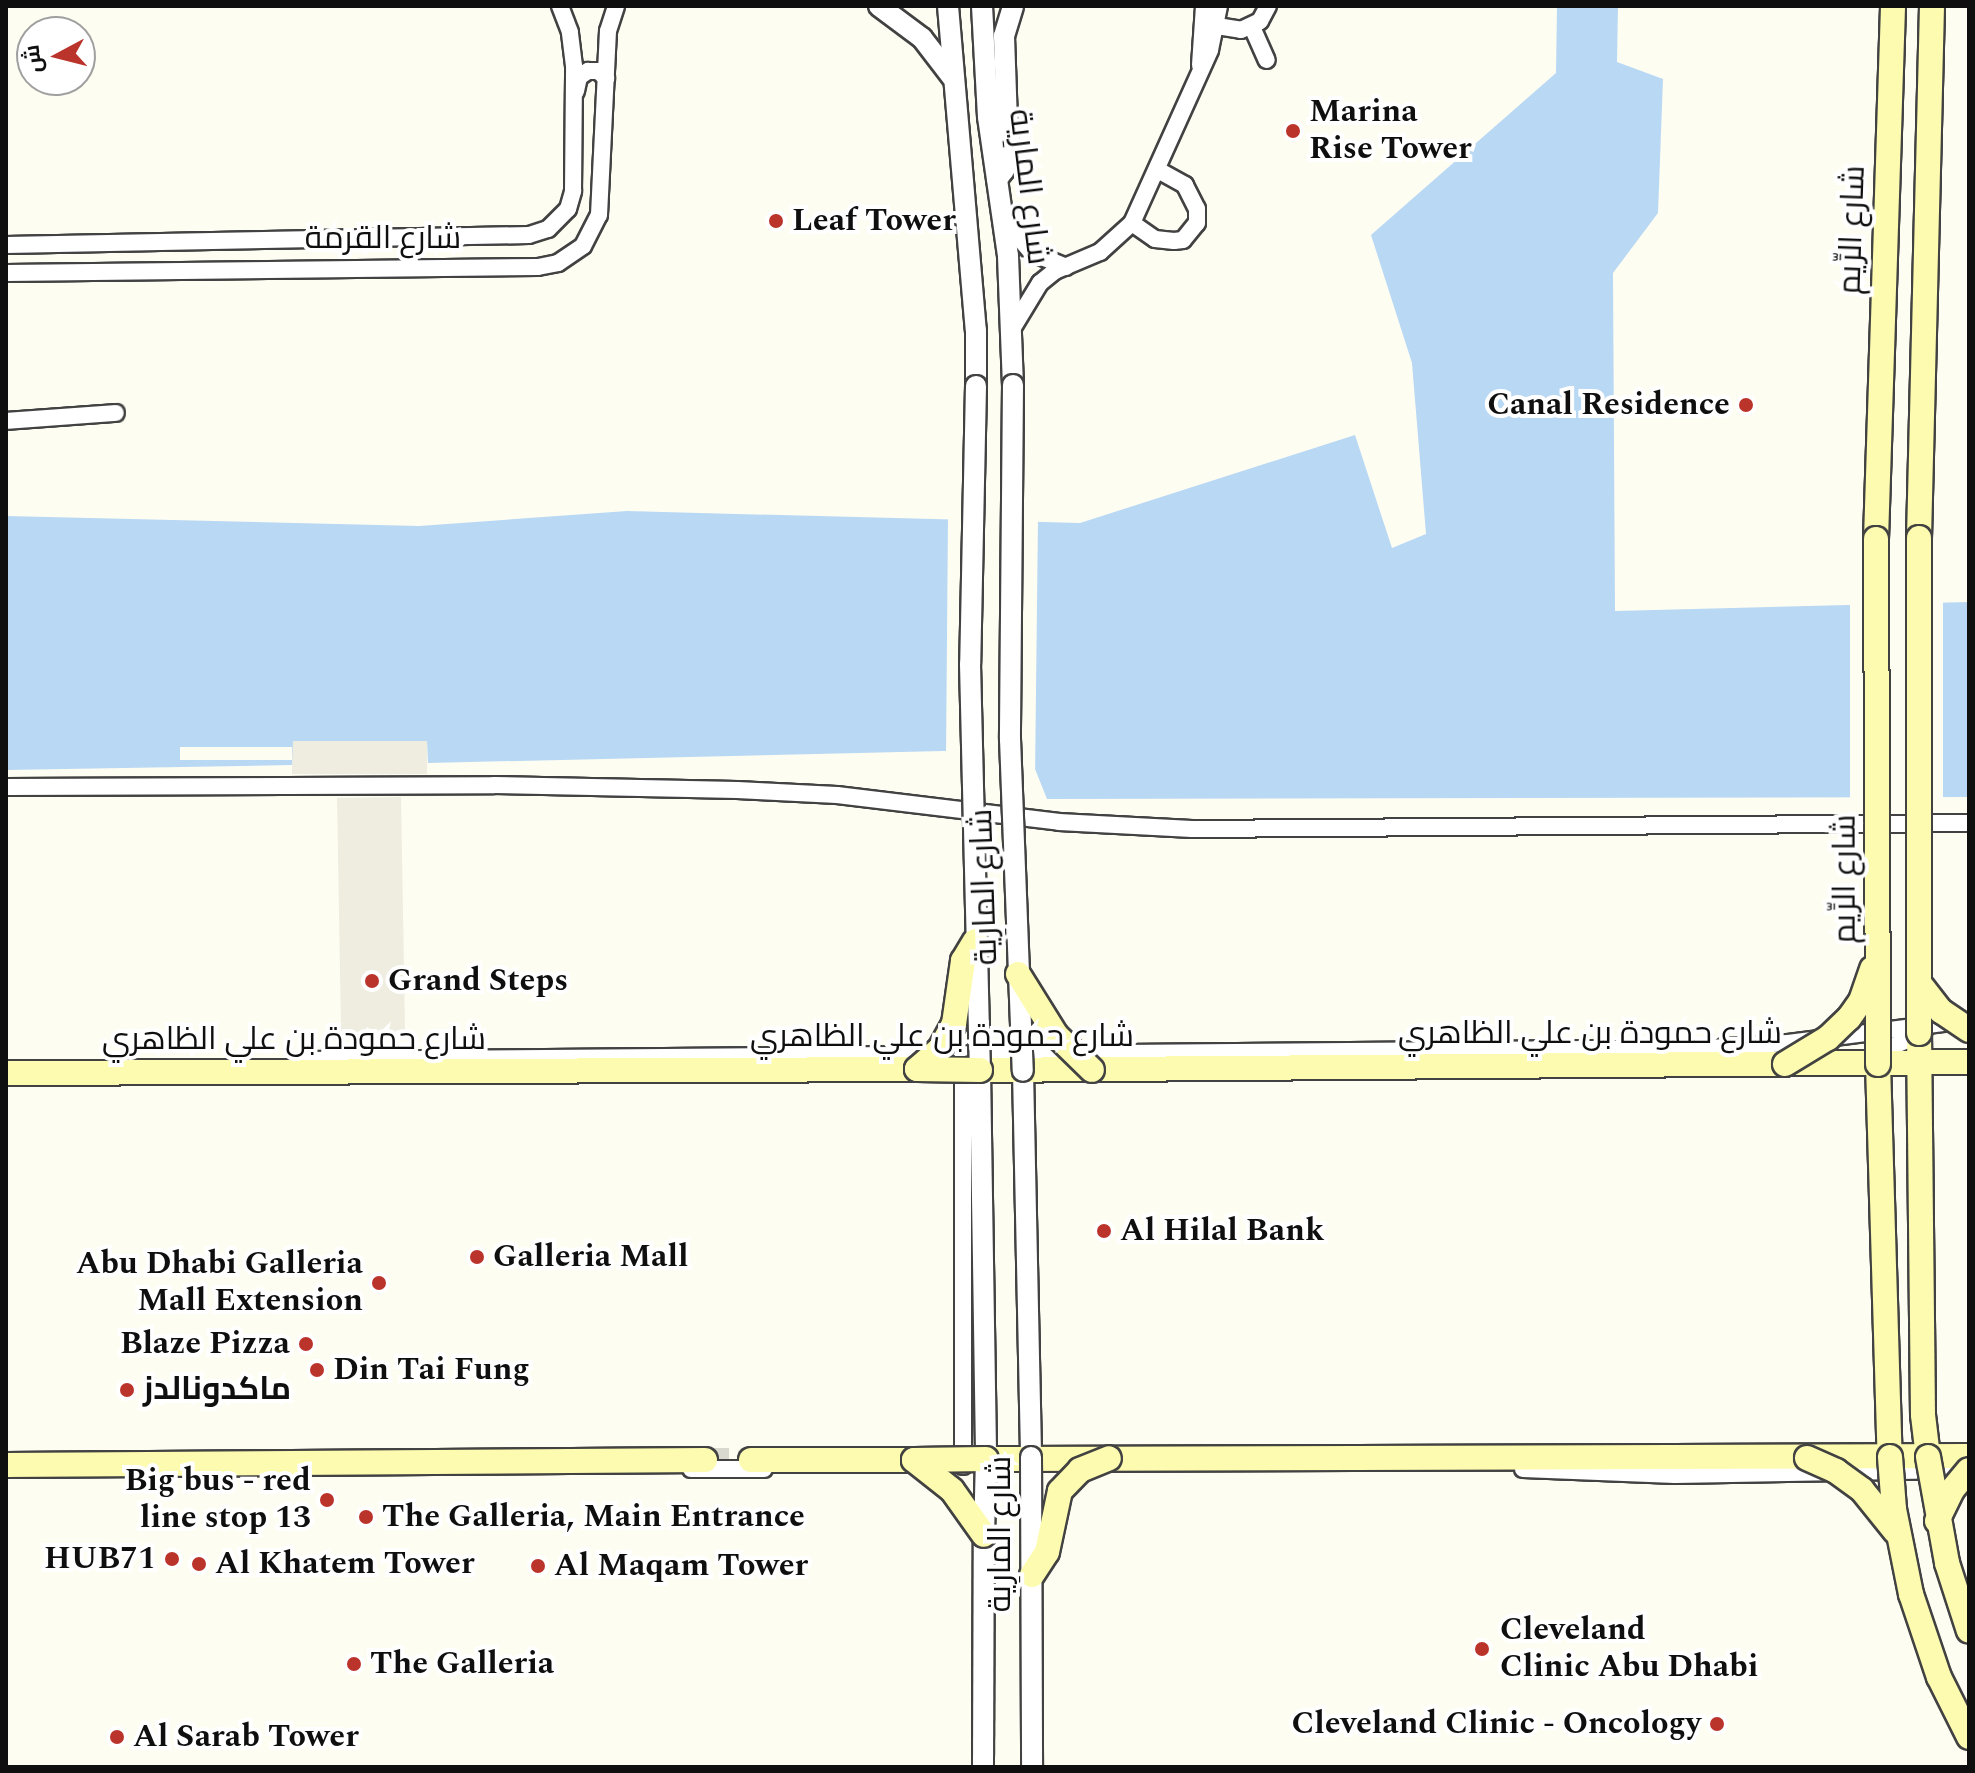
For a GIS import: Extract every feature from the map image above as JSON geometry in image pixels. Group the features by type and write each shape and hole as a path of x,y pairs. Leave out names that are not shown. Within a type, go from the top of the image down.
{"main road":[{"name":"شارع الرِّيم","path":"1893,6 1876,539 1878,1064 1890,1457 1898,1537 1911,1594 1928,1650 1969,1737"},
{"path":"1932,6 1919,538 1918,1062 1923,1415 1934,1463 1937,1521 1969,1631"},
{"path":"917,1069 940,1049 954,1024 963,961 975,941"},
{"path":"1785,1064 1828,1038 1849,1018 1865,991 1879,948"},
{"path":"1018,974 1056,1035 1092,1070"},
{"path":"1919,983 1941,1011 1969,1031"},
{"name":"شارع حمودة بن علي الظاهري","path":"6,1073 917,1069 971,1063 1023,1071 1969,1062"},
{"path":"751,1460 1890,1457 1934,1463 1969,1456"},
{"path":"1032,1575 1047,1552 1060,1491 1080,1470 1109,1458"},
{"path":"1807,1458 1836,1471 1862,1490 1898,1537"},
{"path":"6,1467 705,1460"},
{"path":"914,1460 952,1490 984,1535"},
{"path":"1937,1521 1952,1490 1969,1470"}],"street":[{"name":"شارع القرمة","path":"6,245 538,233 555,224 571,201 575,96 570,32 560,6"},
{"name":"شارع القرمة","path":"6,273 538,267 558,263 583,246 599,215 608,31 616,6"},
{"path":"879,6 922,38 952,77"},
{"name":"شارع المارِية","path":"948,6 976,330 970,664 975,941 971,1063 986,1459 983,1767"},
{"name":"شارع المارِية","path":"982,6 988,117 1004,220 1012,329 1010,724 1023,1071 1031,1457 1032,1767"},
{"path":"997,179 1004,170 1008,151 1004,36 1013,6"},
{"path":"1200,67 1204,6"},
{"path":"1210,6 1217,26"},
{"path":"1012,329 1027,299 1040,283 1100,252 1132,223 1158,170 1217,26 1219,6"},
{"path":"1217,26 1241,30 1252,27 1260,21 1268,6"},
{"path":"1252,27 1267,60"},
{"path":"575,96 579,77 588,71 598,71 606,78"},
{"path":"1132,223 1155,239 1174,241 1183,240 1197,223 1197,209 1185,185 1158,170"},
{"path":"1004,220 1032,253 1066,267"},
{"path":"6,421 116,413"},
{"path":"6,787 510,785 737,790 837,795 1059,822 1192,829 1969,823"},
{"path":"6,1061 971,1063 1710,1048 1788,1043 1969,1020"},
{"path":"1878,1064 1896,1045 1919,1033 1969,1031"},
{"path":"963,1469 971,1063"},
{"path":"6,1467 1575,1469 1675,1475 1934,1463 1969,1470"}],"shaded area":[{"path":"292,741 427,741 427,774 292,774"},
{"path":"401,797 405,1033 341,1034 337,798"}],"water":[{"path":"1557,6 1618,6 1617,62 1663,79 1658,213 1613,273 1615,611 1969,602 1969,797 1047,799 1027,749 428,763 427,741 293,741 292,765 6,770 6,516 419,526 627,511 1080,523 1355,435 1392,548 1426,534 1412,363 1371,235 1556,73"}],"pier":[{"path":"948,516 1038,518 1035,780 1025,753 946,755"},
{"path":"1850,599 1943,599 1943,801 1850,801"},
{"path":"180,747 292,747 292,760 180,760"}],"tunnel":[{"path":"705,1460 751,1460"}],"place":[{"name":"Marina Rise Tower","path":"1293,131"},
{"name":"Leaf Tower","path":"776,221"},
{"name":"Canal Residence","path":"1746,405"},
{"name":"Grand Steps","path":"372,981"},
{"name":"Al Hilal Bank","path":"1104,1231"},
{"name":"Galleria Mall","path":"477,1257"},
{"name":"Abu Dhabi Galleria Mall Extension","path":"379,1283"},
{"name":"Blaze Pizza","path":"306,1344"},
{"name":"Din Tai Fung","path":"317,1370"},
{"name":"ماكدونالدز","path":"127,1390"},
{"name":"Big bus - red line stop 13","path":"327,1500"},
{"name":"The Galleria, Main Entrance","path":"366,1517"},
{"name":"HUB71","path":"172,1559"},
{"name":"Al Khatem Tower","path":"199,1564"},
{"name":"Al Maqam Tower","path":"538,1566"},
{"name":"Cleveland Clinic Abu Dhabi","path":"1482,1649"},
{"name":"The Galleria","path":"354,1664"},
{"name":"Cleveland Clinic - Oncology","path":"1717,1724"},
{"name":"Al Sarab Tower","path":"117,1737"}]}
